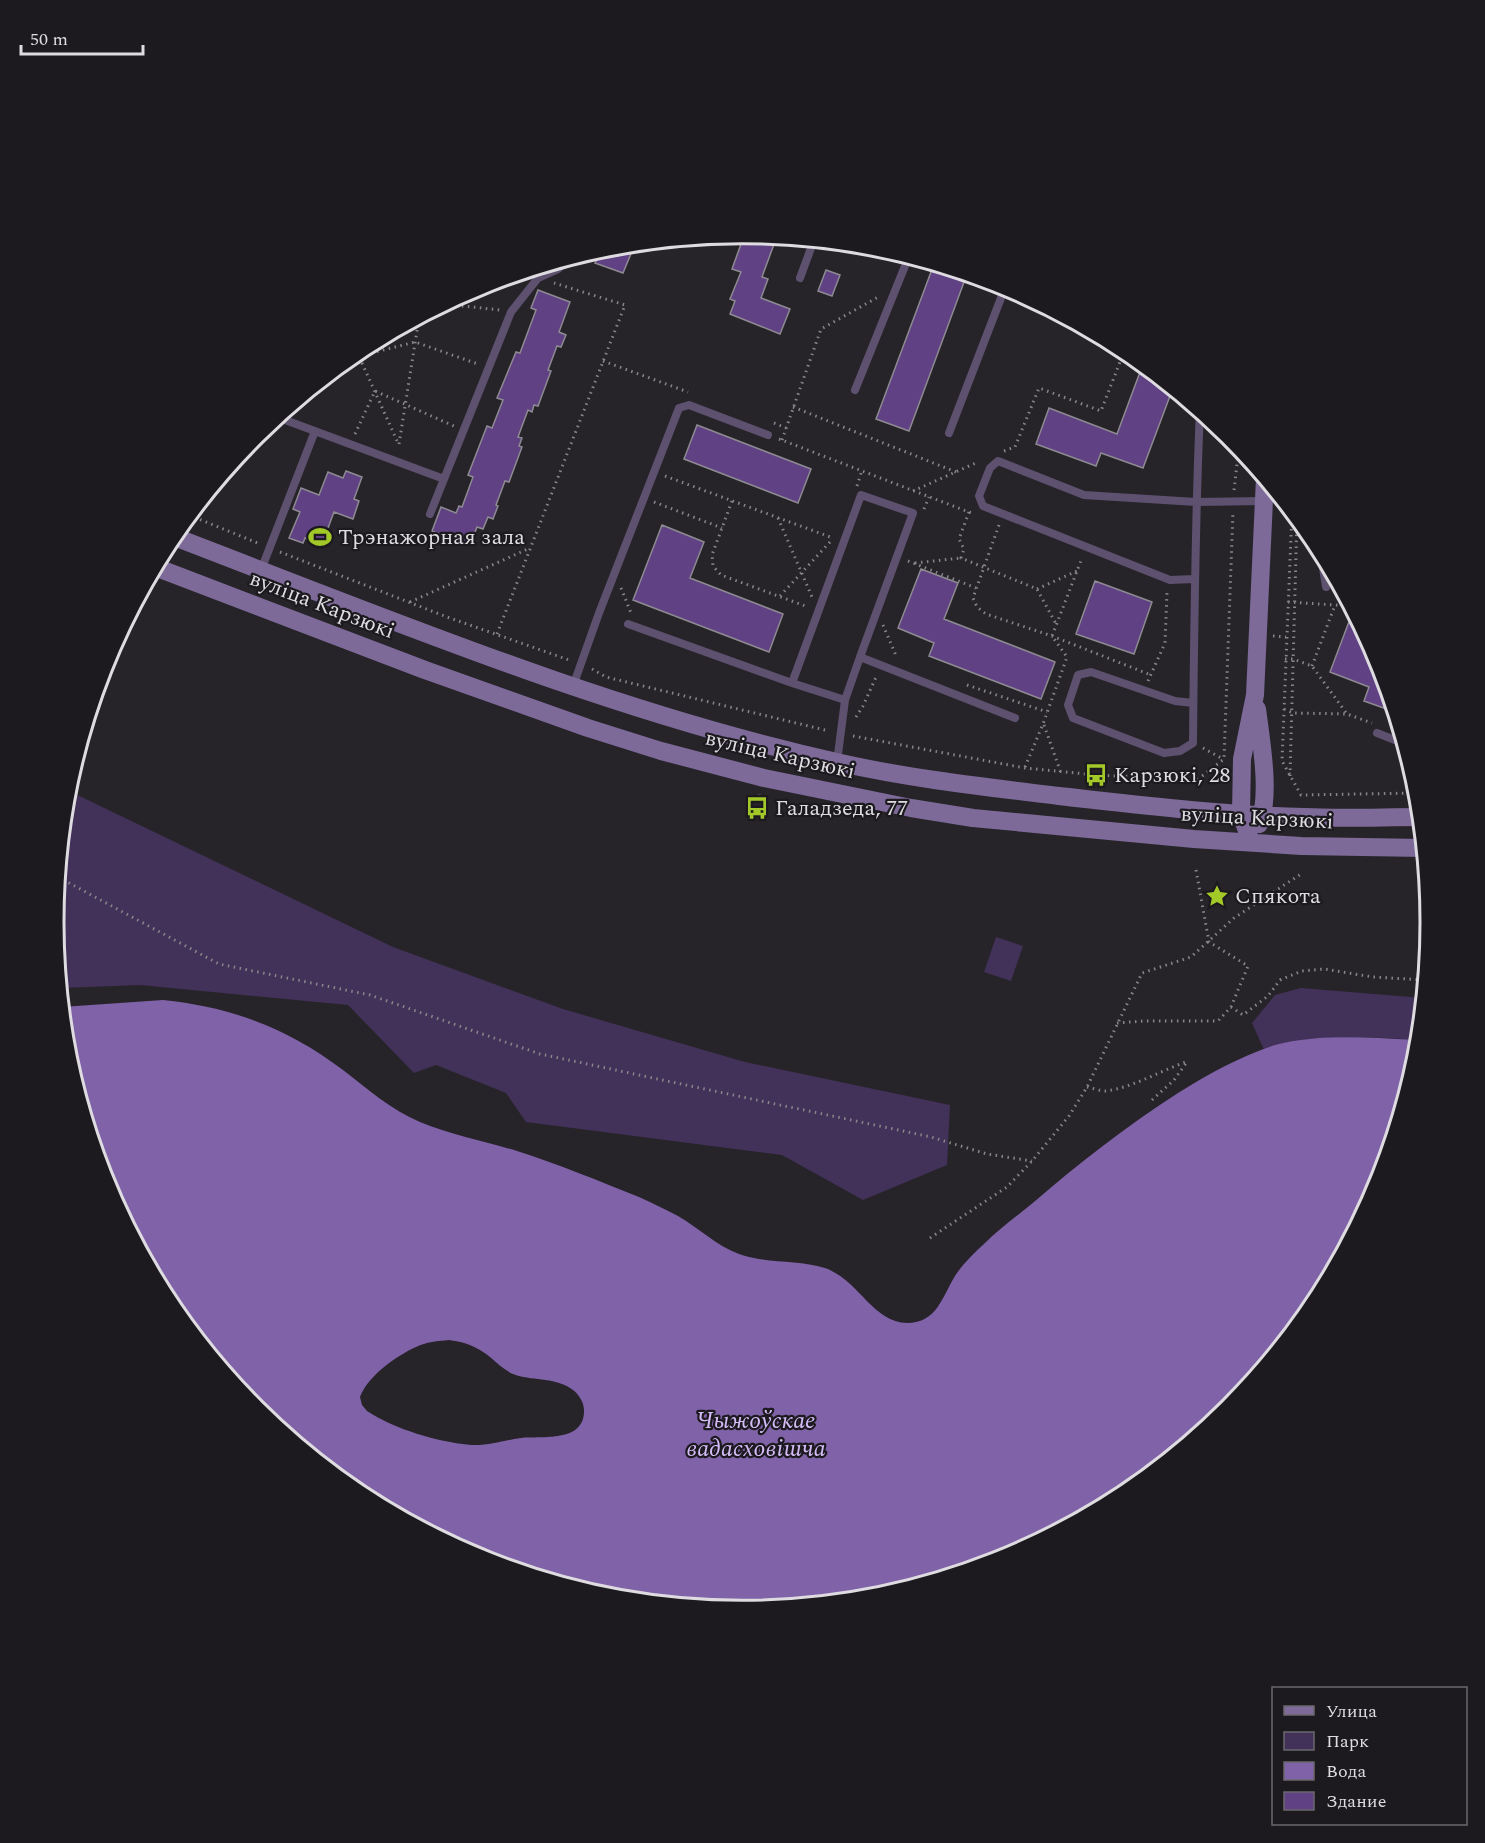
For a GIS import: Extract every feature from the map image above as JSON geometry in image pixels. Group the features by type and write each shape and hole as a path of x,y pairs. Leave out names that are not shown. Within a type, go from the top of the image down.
{"street":[{"path":"1251,843 1241,814 1242,759 1255,695 1264,490"},
{"name":"вуліца Карзюкі","path":"183,540 440,639 573,687 708,729 837,762 1001,789 1241,814 1322,818 1412,817"},
{"name":"вуліца Карзюкі","path":"163,570 425,670 578,724 661,751 764,778 973,818 1251,843 1416,848"},
{"path":"1251,843 1263,814 1264,760 1255,695"}],"lane":[{"path":"800,278 811,247"},
{"path":"855,390 906,264"},
{"path":"430,514 511,312 538,278 555,271"},
{"path":"949,433 1002,295"},
{"path":"573,687 653,471 679,408 689,405 768,435"},
{"path":"286,420 444,479"},
{"path":"1193,703 1175,701 1091,672 1078,675 1068,705 1073,718 1164,753 1180,752 1193,743 1194,579 1200,421"},
{"path":"261,570 315,431"},
{"path":"1194,579 1170,579 983,506 979,496 990,468 998,461 1084,495 1196,502 1264,501"},
{"path":"792,683 861,495 914,513 845,700 845,735 837,762"},
{"path":"1324,572 1326,587"},
{"path":"631,622 792,683 845,700"},
{"path":"860,657 1015,718"},
{"path":"1377,733 1395,740"}],"path":[{"path":"497,634 625,305 538,278"},
{"path":"782,440 821,329 897,286"},
{"path":"459,306 511,312"},
{"path":"392,460 399,444 417,327"},
{"path":"375,352 415,342 488,368"},
{"path":"995,455 1015,447 1039,388 1101,411 1121,359"},
{"path":"362,361 399,444"},
{"path":"375,391 464,430"},
{"path":"350,444 375,391"},
{"path":"793,407 956,472"},
{"path":"768,435 979,516"},
{"path":"913,491 986,459"},
{"path":"855,490 862,470"},
{"path":"653,471 836,539 832,549"},
{"path":"921,518 929,497"},
{"path":"651,501 722,528"},
{"path":"732,501 712,555 713,566 722,575 810,607 816,589"},
{"path":"961,558 964,549 959,539 969,512"},
{"path":"778,518 813,599"},
{"path":"198,519 410,602 581,665 606,677 845,735 850,729"},
{"path":"999,524 973,598 977,607 986,614 1052,636 1150,675"},
{"path":"1291,525 1281,761 1301,795 1408,794"},
{"path":"1290,776 1296,532"},
{"path":"780,596 833,538"},
{"path":"410,602 530,548"},
{"path":"1052,636 1082,557"},
{"path":"912,563 961,558 1037,589 1056,624"},
{"path":"905,560 976,588"},
{"path":"1037,589 1077,571"},
{"path":"620,585 631,622"},
{"path":"1144,690 1165,643 1167,588"},
{"path":"1288,602 1342,605"},
{"path":"1312,666 1335,605"},
{"path":"852,723 863,706 885,656 898,660 882,622"},
{"path":"1025,768 1067,657 1052,636"},
{"path":"1284,709 1293,713 1347,714 1312,666 1293,659 1286,659"},
{"path":"962,682 1047,712"},
{"path":"1043,724 1061,773"},
{"path":"1193,743 1224,759"},
{"path":"1117,1023 1218,1021 1231,1007 1248,966 1209,942 1196,870"},
{"path":"930,1238 1007,1188 1069,1116 1087,1087 1142,973 1191,957 1234,918 1301,874"},
{"path":"66,881 219,964 370,995 540,1054 930,1137 987,1154 1032,1161"},
{"path":"1231,1007 1243,1015 1268,996 1280,980 1302,971 1324,969 1373,977 1418,980"},
{"path":"1087,1087 1104,1091 1134,1084 1188,1061 1174,1080 1152,1100"}],"green space":[{"path":"77,795 393,947 563,1009 745,1062 950,1105 947,1165 863,1200 782,1155 526,1122 506,1093 436,1065 414,1073 348,1005 140,985 68,988 64,922 66,877 70,833"},
{"path":"996,937 1023,946 1011,981 984,972"},
{"path":"1301,988 1416,997 1410,1040 1321,1038 1282,1044 1264,1050 1252,1023 1275,995"}],"water":[{"name":"Чыжоўскае вадасховішча","path":"163,1000 212,1008 258,1022 280,1031 322,1055 380,1099 409,1117 444,1131 532,1156 639,1197 678,1216 739,1254 825,1268 847,1282 884,1316 907,1323 917,1322 932,1314 958,1272 972,1255 996,1233 1104,1145 1178,1093 1213,1072 1262,1049 1292,1041 1347,1037 1410,1040 1385,1139 1369,1181 1330,1261 1306,1298 1252,1369 1190,1431 1119,1485 1082,1509 1042,1530 960,1564 875,1586 831,1594 742,1600 654,1594 567,1576 525,1564 443,1530 403,1509 330,1459 295,1431 233,1369 179,1298 155,1261 134,1221 100,1139 78,1054 70,1006","holes":["445,1340 481,1350 513,1374 556,1382 573,1390 580,1397 584,1407 582,1421 578,1428 561,1436 521,1438 471,1445 431,1438 403,1429 378,1418 362,1405 360,1397 369,1382 392,1361 408,1351 424,1344"]}],"building":[{"path":"741,244 774,245 762,277 768,279 761,298 790,309 780,334 730,314 735,301 730,299 741,272 732,269"},
{"path":"631,253 623,273 595,263 596,260"},
{"path":"826,270 840,275 832,296 818,291"},
{"path":"931,271 965,281 909,431 876,419"},
{"path":"538,290 570,302 559,332 566,335 561,347 557,346 548,370 551,371 538,406 534,405 532,412 528,410 518,437 522,438 519,446 522,447 509,482 505,481 493,519 488,517 483,529 477,527 470,545 432,531 441,507 456,513 459,506 462,507 473,477 468,475 487,426 492,428 503,400 497,398 516,352 520,353 536,310 531,308"},
{"path":"1140,373 1170,396 1143,468 1101,453 1096,466 1036,444 1049,408 1117,434"},
{"path":"697,425 811,469 798,503 684,459"},
{"path":"346,471 362,477 354,499 359,501 353,519 334,512 322,544 305,538 303,543 289,538 300,512 293,509 301,488 319,495 328,472 343,478"},
{"path":"662,525 704,542 690,578 783,614 769,652 633,600"},
{"path":"921,569 958,583 944,619 1055,662 1041,699 929,656 934,643 898,628"},
{"path":"1095,581 1152,602 1134,654 1076,634"},
{"path":"1350,620 1386,709 1364,701 1369,687 1330,672"}],"place":[{"name":"Трэнажорная зала","path":"320,537"},
{"name":"Карзюкі, 28","path":"1096,775"},
{"name":"Галадзеда, 77","path":"757,808"},
{"name":"Спякота","path":"1217,896"}]}
